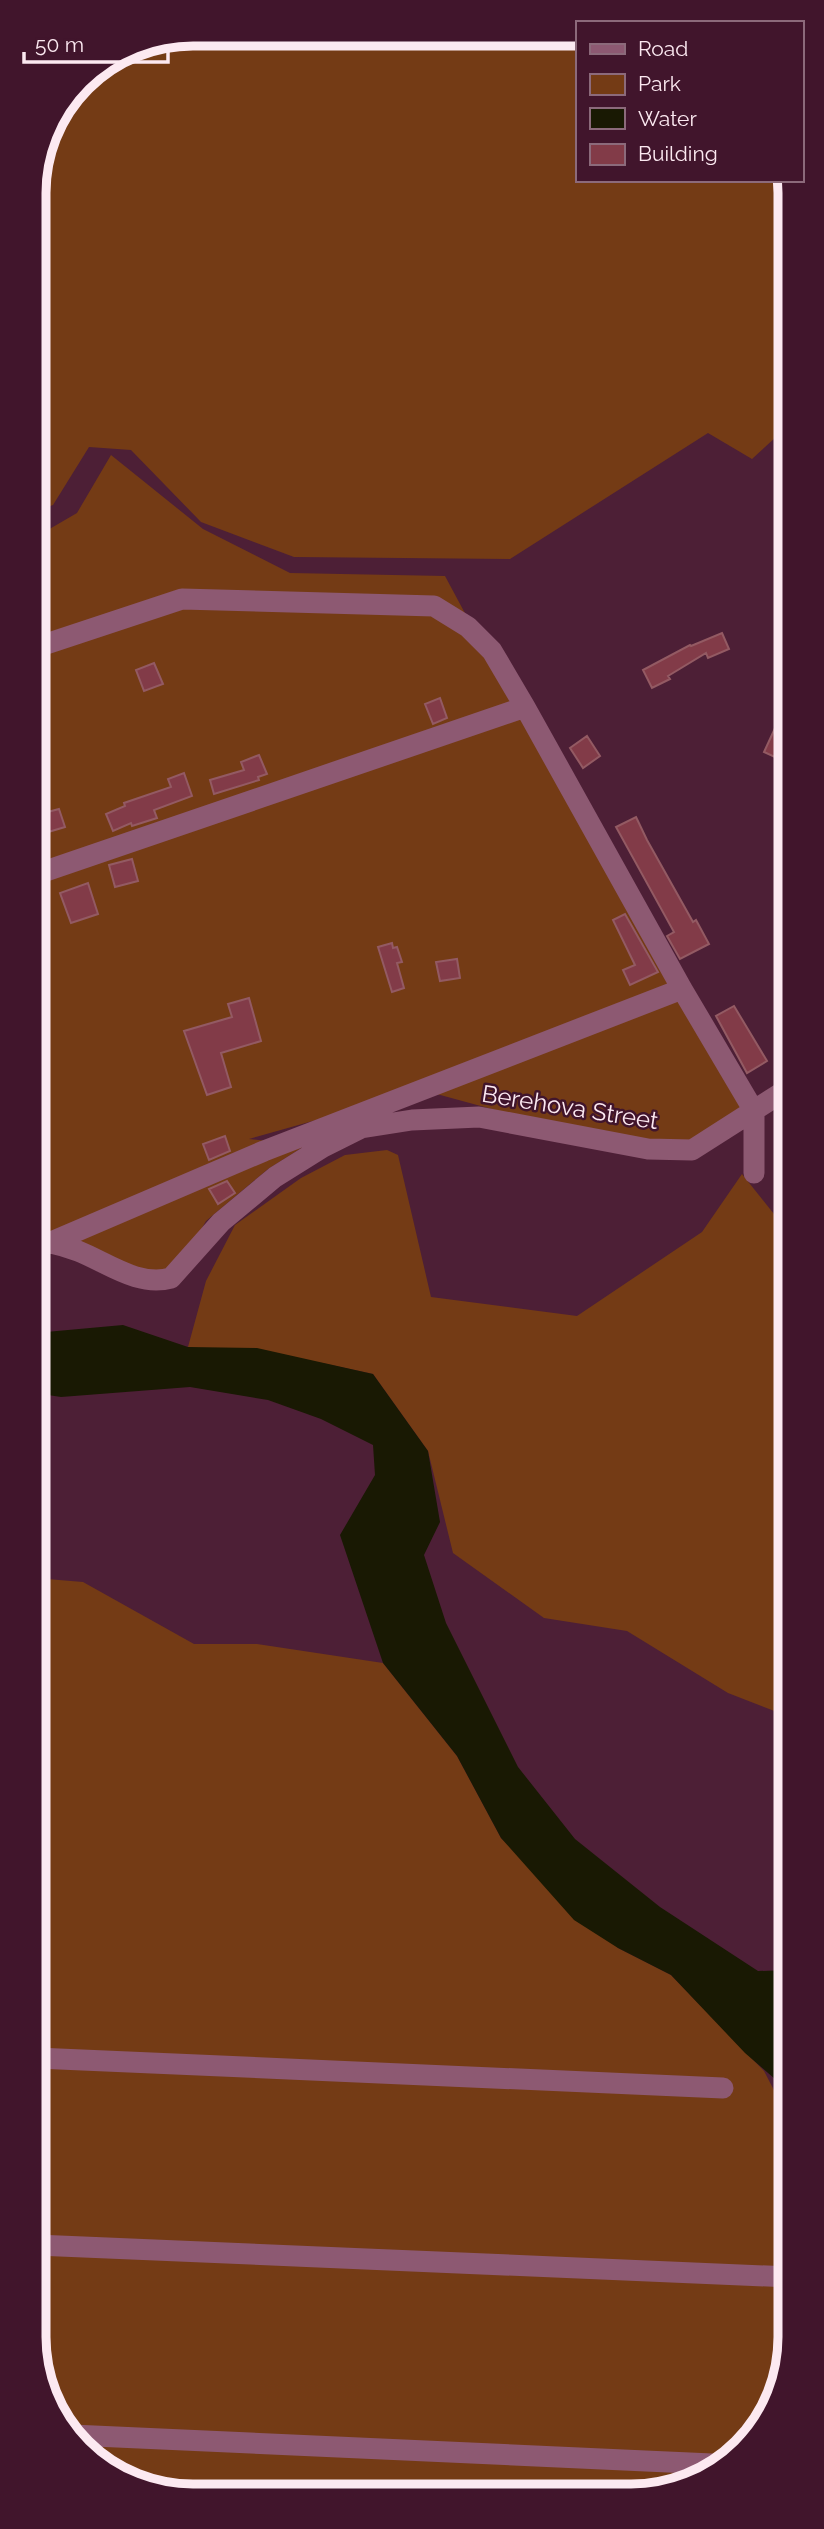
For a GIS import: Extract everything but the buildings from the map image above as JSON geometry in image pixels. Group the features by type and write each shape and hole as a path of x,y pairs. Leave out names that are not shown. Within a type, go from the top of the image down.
{"street":[{"path":"46,644 181,599 434,606 468,627 492,651 682,989 754,1111 754,1173"},
{"path":"46,871 525,707"},
{"path":"46,1245 264,1151 682,989"},
{"name":"Berehova Street","path":"46,1246 77,1251 125,1273 161,1281 171,1278 221,1223 275,1177 323,1147 361,1129 412,1120 479,1117 648,1149 692,1150 778,1095"},
{"path":"46,2058 723,2088"},
{"path":"46,2245 778,2276"},
{"path":"84,2436 705,2464"}],"green space":[{"path":"183,46 576,46 576,182 777,182 778,435 752,459 708,433 510,559 294,557 201,522 131,450 89,447 53,505 46,508 46,183 50,154 65,119 88,88 127,61 163,48"},
{"path":"111,455 203,529 290,573 445,576 746,1112 690,1147 528,1119 411,1087 334,1115 249,1139 306,1145 268,1169 206,1221 191,1247 169,1271 129,1271 46,1246 46,531 77,513"},
{"path":"387,1150 398,1155 431,1297 577,1316 702,1232 742,1174 778,1219 778,1712 728,1693 627,1631 544,1618 453,1553 428,1451 373,1374 322,1363 188,1347 206,1281 235,1225 301,1178 345,1155"},
{"path":"46,1579 83,1582 194,1644 257,1644 383,1663 457,1756 501,1838 618,1948 671,1975 764,2071 778,2098 776,2366 767,2393 748,2426 729,2447 705,2464 661,2481 632,2484 192,2484 163,2481 119,2464 88,2441 65,2410 53,2384 47,2356"}],"water":[{"path":"123,1325 188,1347 257,1348 373,1374 428,1451 440,1522 424,1555 446,1623 518,1767 575,1839 660,1907 758,1971 778,1970 778,2082 745,2053 671,1975 618,1948 574,1920 501,1838 457,1756 383,1663 340,1535 375,1475 373,1445 321,1419 268,1400 190,1387 61,1397 46,1395 46,1332"}]}
